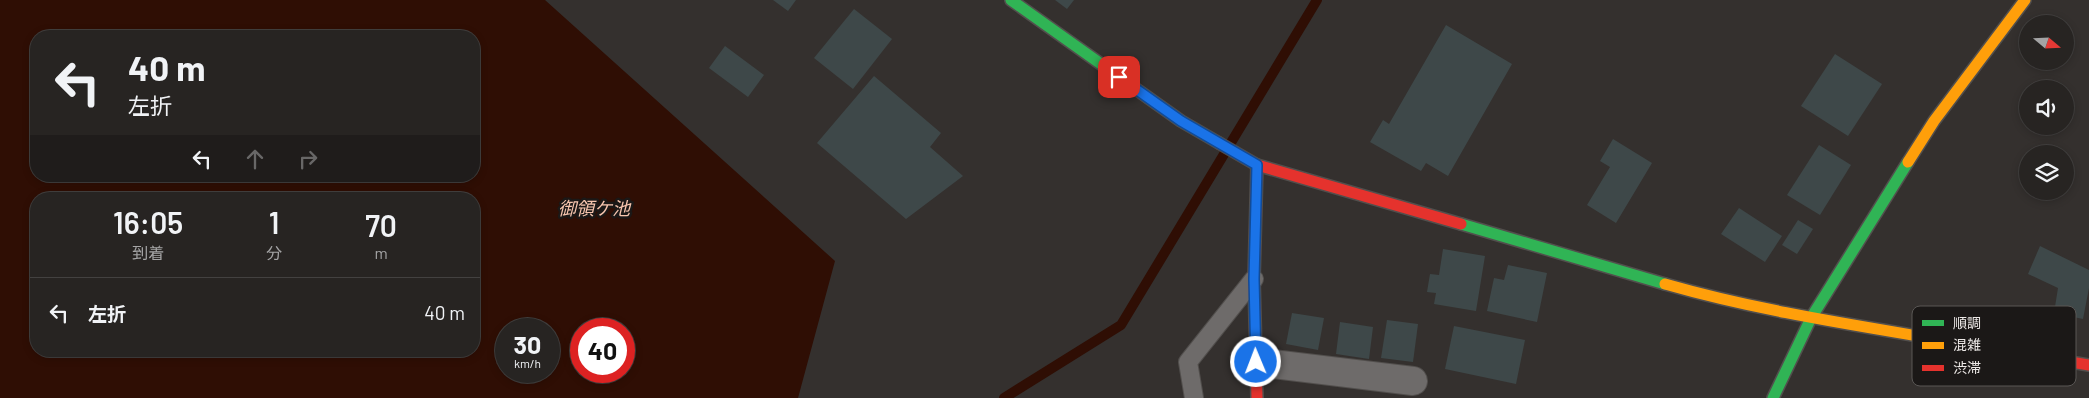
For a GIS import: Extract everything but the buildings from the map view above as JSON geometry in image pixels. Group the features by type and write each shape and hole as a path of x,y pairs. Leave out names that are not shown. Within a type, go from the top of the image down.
{"street":[{"path":"1010,0 1181,121 1257,165 1692,292 1811,318 1912,335"},
{"path":"1773,398 1811,318 1934,122 2025,0"},
{"path":"1257,165 1254,279 1257,398"},
{"path":"1256,362 1414,381"},
{"path":"2076,362 2089,364"}],"lane":[{"path":"1194,398 1188,362 1254,279"}],"water":[{"name":"御領ケ池","path":"0,0 545,0 835,261 798,398 0,398"}],"waterway":[{"path":"1004,398 1121,325 1317,0"}],"traffic: fast":[{"path":"1011,0 1181,121 1219,143"},
{"path":"1773,398 1811,318 1908,162"},
{"path":"1461,224 1665,284"}],"traffic: slow":[{"path":"1908,162 1934,121 2025,0"},
{"path":"1665,284 1764,308 1912,335"}],"traffic: jam":[{"path":"1219,143 1257,165 1461,224"},
{"path":"1257,165 1254,279 1257,398"},
{"path":"2076,363 2089,365"}],"route":[{"path":"1119,77 1181,121 1257,165 1254,279 1256,362"}]}
